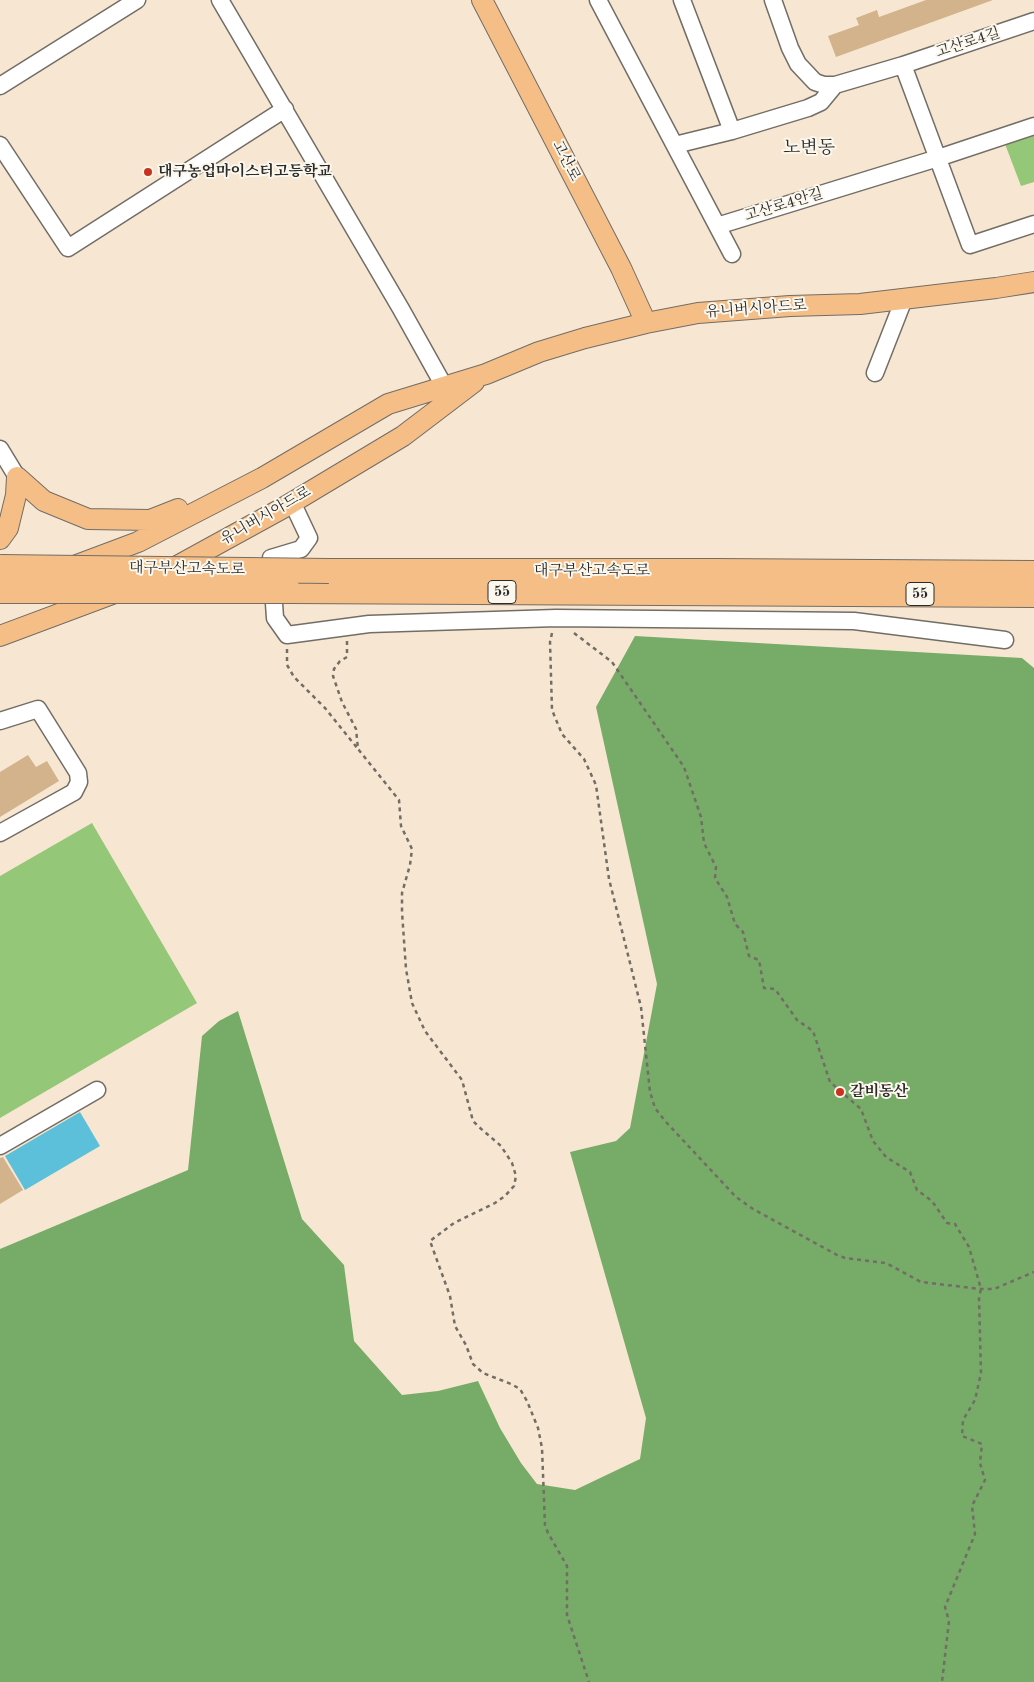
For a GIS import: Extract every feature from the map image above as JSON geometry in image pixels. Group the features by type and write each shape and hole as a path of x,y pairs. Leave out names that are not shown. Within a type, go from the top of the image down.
{"highway":[{"name":"대구부산고속도로","path":"0,567 329,571 807,583 1034,595"},
{"name":"대구부산고속도로","path":"807,583 1034,573"},
{"name":"대구부산고속도로","path":"0,592 289,591 715,582"}],"main road":[{"name":"고산로","path":"482,0 621,268 646,323"},
{"name":"유니버시아드로","path":"0,592 138,542 262,478 388,404 486,374 539,352 585,338 646,323 707,312 790,306 860,304 1034,282"},
{"name":"유니버시아드로","path":"0,636 156,578 292,502 403,436 486,374"},
{"path":"18,477 44,501 88,519 150,520 262,478"},
{"path":"0,539 8,528 16,495 18,477"}],"street":[{"path":"0,86 137,0"},
{"path":"220,0 402,308 444,386"},
{"path":"598,0 732,254"},
{"path":"682,0 732,131"},
{"path":"773,0 790,48 798,64 815,82 824,85 835,85"},
{"name":"고산로4길","path":"835,85 903,65 1034,21"},
{"path":"903,65 970,245 1034,224"},
{"path":"675,145 732,131 808,108 821,102 835,85"},
{"path":"0,145 68,248 285,109"},
{"name":"고산로4안길","path":"718,226 938,158 1034,126"},
{"path":"875,373 904,299"},
{"path":"0,449 18,477"},
{"path":"292,502 310,538 301,548 271,558 275,618 287,635 370,624 854,621 1005,640"},
{"path":"0,720 38,709 78,773 80,782 74,792 0,833"},
{"path":"0,1146 97,1090"}],"path":[{"path":"942,1682 948,1621 945,1607 975,1534 972,1506 985,1480 980,1463 982,1444 962,1436 963,1420 975,1400 981,1373 979,1297 981,1289 969,1247 955,1224 947,1223 932,1201 918,1190 910,1172 886,1157 873,1141 861,1109 830,1082 813,1031 797,1020 775,989 764,988 759,960 749,956 743,932 734,924 727,897 715,878 716,867 704,843 701,817 684,767 612,662 560,622 553,630 550,642 552,710 562,734 584,759 596,786 609,878 641,1007 650,1092 655,1108 736,1197 753,1209 821,1247 845,1258 886,1263 921,1282 981,1289 994,1289 1034,1272"},
{"path":"347,627 347,657 340,661 334,669 332,676 342,702 356,729 358,749"},
{"path":"287,635 287,665 294,677 325,708 399,800 401,826 412,849 410,865 402,893 406,969 412,1003 420,1024 462,1080 473,1121 501,1146 512,1163 516,1176 514,1186 505,1196 454,1223 430,1242 450,1296 456,1326 476,1368 520,1389 538,1428 542,1448 546,1525 548,1533 567,1566 567,1614 589,1682"}],"green space":[{"path":"1034,135 1034,182 1021,186 1005,144"},
{"path":"635,636 1022,658 1034,668 1034,1682 0,1682 0,1249 188,1170 202,1036 219,1021 238,1011 302,1219 344,1265 354,1341 402,1395 438,1391 478,1381 500,1428 521,1463 537,1484 575,1490 640,1459 646,1418 570,1152 616,1141 630,1128 657,984 596,707"},
{"path":"92,823 197,1003 0,1118 0,876"}],"water":[{"path":"80,1112 100,1146 25,1190 5,1156"}],"building":[{"path":"926,0 993,0 836,57 828,36 859,25 856,18 877,10 879,17"},
{"path":"28,755 36,767 47,761 59,781 0,817 0,772"},
{"path":"3,1157 23,1190 0,1204 0,1158"}],"place":[{"name":"대구농업마이스터고등학교","path":"148,172"},
{"name":"갈비동산","path":"840,1092"}],"district":[{"name":"노변동","path":"809,148"}]}
